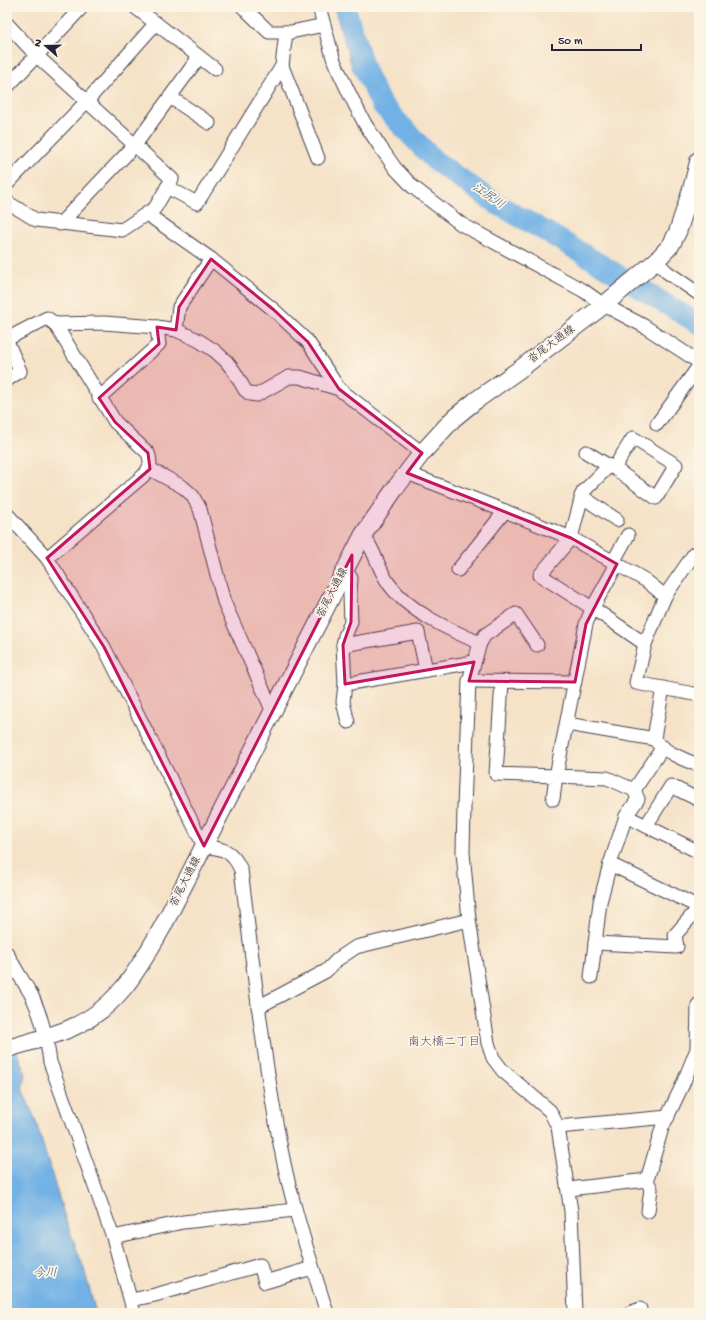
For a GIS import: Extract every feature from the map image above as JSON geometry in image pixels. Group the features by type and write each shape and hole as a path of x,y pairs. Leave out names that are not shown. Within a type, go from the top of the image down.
{"main road":[{"name":"沓尾大通線","path":"7,1049 71,1028 91,1018 122,991 139,968 156,938 363,536 394,490 422,453 454,418 604,305 656,261 670,245 678,231 699,160"}],"street":[{"path":"7,87 82,7"},
{"path":"135,7 215,69"},
{"path":"243,7 269,32 291,32 324,25"},
{"path":"319,7 334,61 365,124 395,168 413,187 461,224 584,291 604,305 644,326 699,362"},
{"path":"7,184 87,101 156,23"},
{"path":"7,24 37,56 172,179 155,208 122,230 60,224 36,220 7,202"},
{"path":"167,187 197,203 282,66 286,32"},
{"path":"60,224 135,145 199,57"},
{"path":"282,66 318,158"},
{"path":"170,97 208,123"},
{"path":"147,214 211,259 274,310 308,342 339,389 422,453"},
{"path":"176,330 178,307 211,259"},
{"path":"656,261 667,272 699,294"},
{"path":"7,380 20,371 7,340 47,318 55,324 115,422 148,453 151,459 150,469 143,476 47,558"},
{"path":"55,324 104,323 157,326 176,330 198,340 215,351 234,371 250,394 257,395 289,377 300,377 339,389"},
{"path":"99,398 159,344 157,326"},
{"path":"657,424 699,366"},
{"path":"586,452 611,467 656,498 676,465 633,438 611,467 583,492 571,538 540,575 645,644"},
{"path":"150,469 183,487 192,495 200,509 224,602 273,712"},
{"path":"407,473 571,538 645,580 665,596"},
{"path":"581,496 617,520"},
{"path":"458,570 504,511"},
{"path":"7,514 47,558 104,647 204,846 219,848 228,852 236,859 241,870 258,1007 281,1150 295,1210 327,1313"},
{"path":"552,799 586,624 628,534"},
{"path":"363,536 370,544 389,584 415,610 480,644"},
{"path":"699,551 694,554 665,596 645,644 636,683 699,695"},
{"path":"345,570 351,578 351,622 343,645 345,684 343,702 348,722"},
{"path":"536,645 516,614 485,635 480,644 469,681 464,808 464,852 469,920 488,1043 493,1058 503,1071 550,1111 558,1127 571,1211 575,1313"},
{"path":"343,645 418,632 426,670"},
{"path":"345,684 474,662"},
{"path":"469,681 575,682"},
{"path":"502,682 496,774 607,778 634,790 638,798 626,816 610,864 600,902 591,977"},
{"path":"634,790 659,743 655,732 663,688"},
{"path":"567,724 659,743 681,759 699,765"},
{"path":"646,826 671,786 699,800"},
{"path":"626,816 699,852"},
{"path":"610,864 699,907"},
{"path":"595,943 676,947 676,935 695,912 699,911"},
{"path":"258,1007 326,971 338,959 356,947 469,920"},
{"path":"7,953 16,971 32,996 40,1039 50,1062 113,1237 134,1313"},
{"path":"648,1212 651,1189 647,1180 662,1128 682,1086 697,1049 699,1004"},
{"path":"558,1127 668,1117"},
{"path":"568,1189 647,1180"},
{"path":"113,1237 183,1222 295,1210"},
{"path":"131,1300 155,1295 260,1265 265,1282 312,1268"}],"highlighted area":[{"path":"211,259 274,310 308,342 339,389 422,453 407,473 571,538 617,564 586,624 575,682 469,681 474,662 345,684 343,645 351,622 352,555 204,846 104,647 47,558 150,469 148,453 115,422 99,398 159,344 157,327 176,330 179,307"}],"water":[{"path":"334,7 355,7 374,103 353,70"},
{"name":"今川","path":"7,1035 12,1038 25,1074 22,1089 35,1119 66,1221 84,1269 96,1313 7,1313"}],"waterway":[{"name":"江尻川","path":"345,7 365,71 381,104 434,160 495,203 557,238 699,324"}],"district":[{"name":"南大橋二丁目","path":"444,1043"}]}
